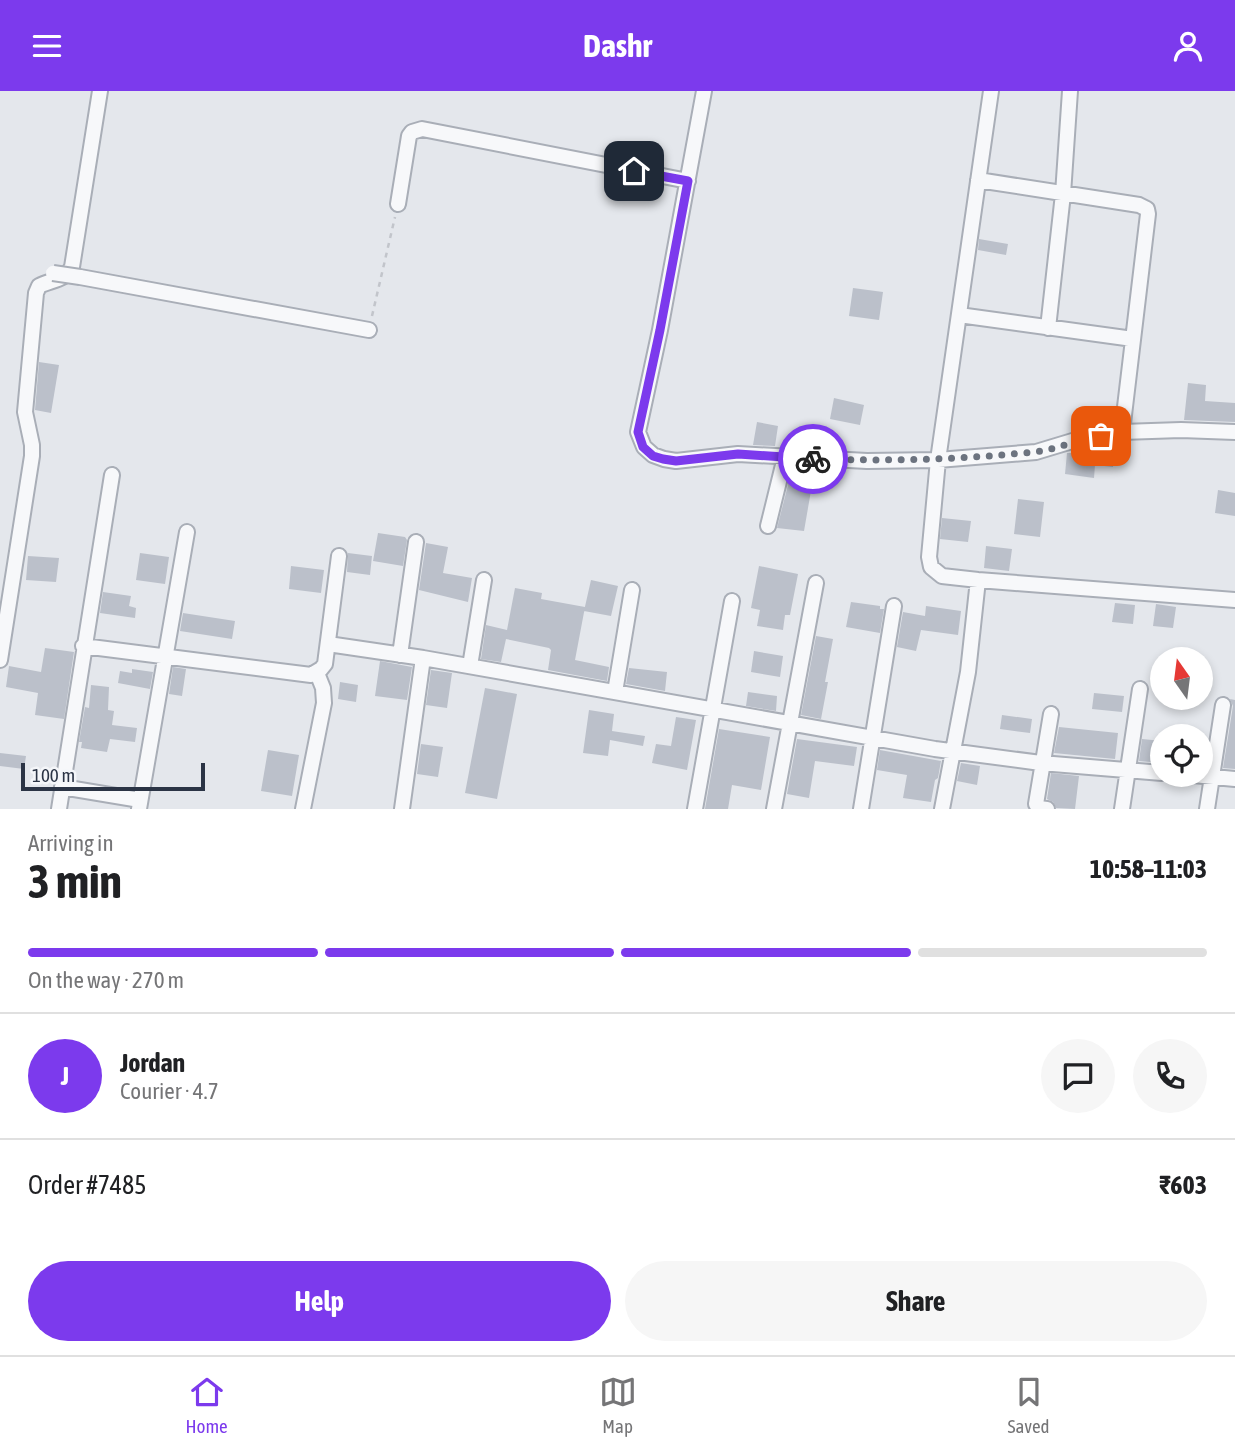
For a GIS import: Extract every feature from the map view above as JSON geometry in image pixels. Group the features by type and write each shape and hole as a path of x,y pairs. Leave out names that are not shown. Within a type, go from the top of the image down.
{"street":[{"path":"0,660 32,456 33,445 24,412 36,293 39,286 62,278 72,267 100,91"},
{"path":"704,91 660,330 638,432 643,447 653,456 676,461 738,454 867,461 938,460 1036,452 1079,439 1122,432 1235,432"},
{"path":"991,91 938,460 929,557 931,567 942,576 978,580 1235,600"},
{"path":"1048,328 1063,194 1070,91"},
{"path":"398,204 409,137 412,132 422,129 688,181"},
{"path":"978,180 1139,205 1147,209 1122,432"},
{"path":"47,272 369,330"},
{"path":"959,315 1133,339"},
{"path":"768,526 785,457"},
{"path":"59,809 83,646 113,475"},
{"path":"62,787 139,804 187,532"},
{"path":"400,655 416,542"},
{"path":"83,646 304,675 317,673 325,664 339,556"},
{"path":"470,666 484,580"},
{"path":"942,809 968,672 978,580"},
{"path":"774,809 816,583"},
{"path":"615,692 632,590"},
{"path":"695,809 732,601"},
{"path":"861,809 894,605"},
{"path":"328,644 423,657 711,711 953,751 1041,764 1150,772"},
{"path":"402,809 423,657"},
{"path":"303,809 324,703 323,688 317,673"},
{"path":"1122,809 1140,689"},
{"path":"1213,760 1223,705"},
{"path":"1047,809 1039,808 1036,804 1051,714"},
{"path":"1213,777 1235,779"},
{"path":"1207,809 1209,787"}],"path":[{"path":"369,330 398,204"}],"building":[{"path":"979,239 1008,244 1006,255 978,250"},
{"path":"853,288 883,292 879,320 849,316"},
{"path":"39,362 59,365 51,413 35,410"},
{"path":"1188,383 1206,385 1205,401 1235,403 1235,422 1184,420"},
{"path":"834,398 864,405 860,425 830,419"},
{"path":"757,422 778,426 775,446 753,445"},
{"path":"1083,451 1114,458 1113,467 1095,465 1094,478 1065,474 1067,453"},
{"path":"789,481 812,485 804,531 777,528"},
{"path":"1218,490 1235,493 1235,516 1215,513"},
{"path":"1018,499 1044,502 1040,537 1014,534"},
{"path":"942,518 971,521 968,542 940,539"},
{"path":"378,533 405,537 407,540 403,566 373,561"},
{"path":"426,543 448,547 443,573 472,578 468,602 419,590"},
{"path":"986,546 1012,549 1009,571 984,568"},
{"path":"140,553 169,557 165,584 136,580"},
{"path":"348,553 372,556 370,575 347,572"},
{"path":"28,556 59,558 56,582 26,580"},
{"path":"291,566 324,570 321,593 289,589"},
{"path":"759,566 798,574 790,615 785,615 783,630 757,626 760,610 751,608"},
{"path":"591,580 618,586 611,616 584,611"},
{"path":"515,588 542,593 541,599 585,607 575,660 609,667 607,681 548,670 549,648 506,639 501,662 481,659 486,625 507,630"},
{"path":"103,592 131,596 129,606 136,608 135,618 100,613"},
{"path":"851,602 880,606 880,609 884,609 880,633 846,627"},
{"path":"1115,603 1135,605 1133,624 1112,622"},
{"path":"1156,604 1176,607 1173,628 1153,626"},
{"path":"926,606 961,611 958,635 921,630 916,651 897,647 903,612 925,616"},
{"path":"183,613 235,621 232,639 180,631"},
{"path":"816,636 833,639 821,719 801,715"},
{"path":"45,648 74,652 64,719 35,715 38,693 6,687 9,666 41,672"},
{"path":"754,651 783,656 780,677 751,672"},
{"path":"380,661 412,667 407,700 375,696"},
{"path":"173,667 186,669 182,696 169,694"},
{"path":"629,668 667,672 665,691 626,684"},
{"path":"132,669 153,672 150,689 118,683 120,671 132,673"},
{"path":"431,670 452,673 447,708 426,705"},
{"path":"340,682 358,685 356,702 338,699"},
{"path":"91,685 109,687 108,710 114,711 112,725 137,728 135,742 110,739 107,752 81,748 82,742 79,742 85,707 89,708"},
{"path":"485,688 517,694 497,799 465,793"},
{"path":"748,692 777,696 776,711 746,706"},
{"path":"1094,693 1124,696 1122,712 1092,709"},
{"path":"1230,699 1235,700 1235,769 1223,768 1233,706"},
{"path":"589,710 614,714 612,731 645,736 643,746 610,740 608,756 583,753"},
{"path":"1002,715 1032,719 1030,733 1000,729"},
{"path":"676,717 696,720 687,770 652,763 656,744 671,746"},
{"path":"1059,727 1118,733 1115,759 1054,753"},
{"path":"719,729 770,737 761,790 732,785 728,809 705,809"},
{"path":"797,739 857,747 854,766 815,761 809,798 787,794"},
{"path":"1142,739 1150,740 1150,762 1139,761"},
{"path":"421,744 443,747 438,777 417,774"},
{"path":"268,750 299,755 292,796 261,791"},
{"path":"880,750 941,761 931,802 903,798 907,775 877,770"},
{"path":"0,753 26,756 24,769 0,766"},
{"path":"961,763 980,766 977,785 957,781"},
{"path":"1051,773 1079,776 1075,809 1056,808 1053,802 1047,799"}],"way so far":[{"path":"813,459 938,460 1036,452 1079,439 1101,436"}],"route":[{"path":"634,171 688,181 638,432 643,447 653,456 676,461 738,454 813,459"}]}
